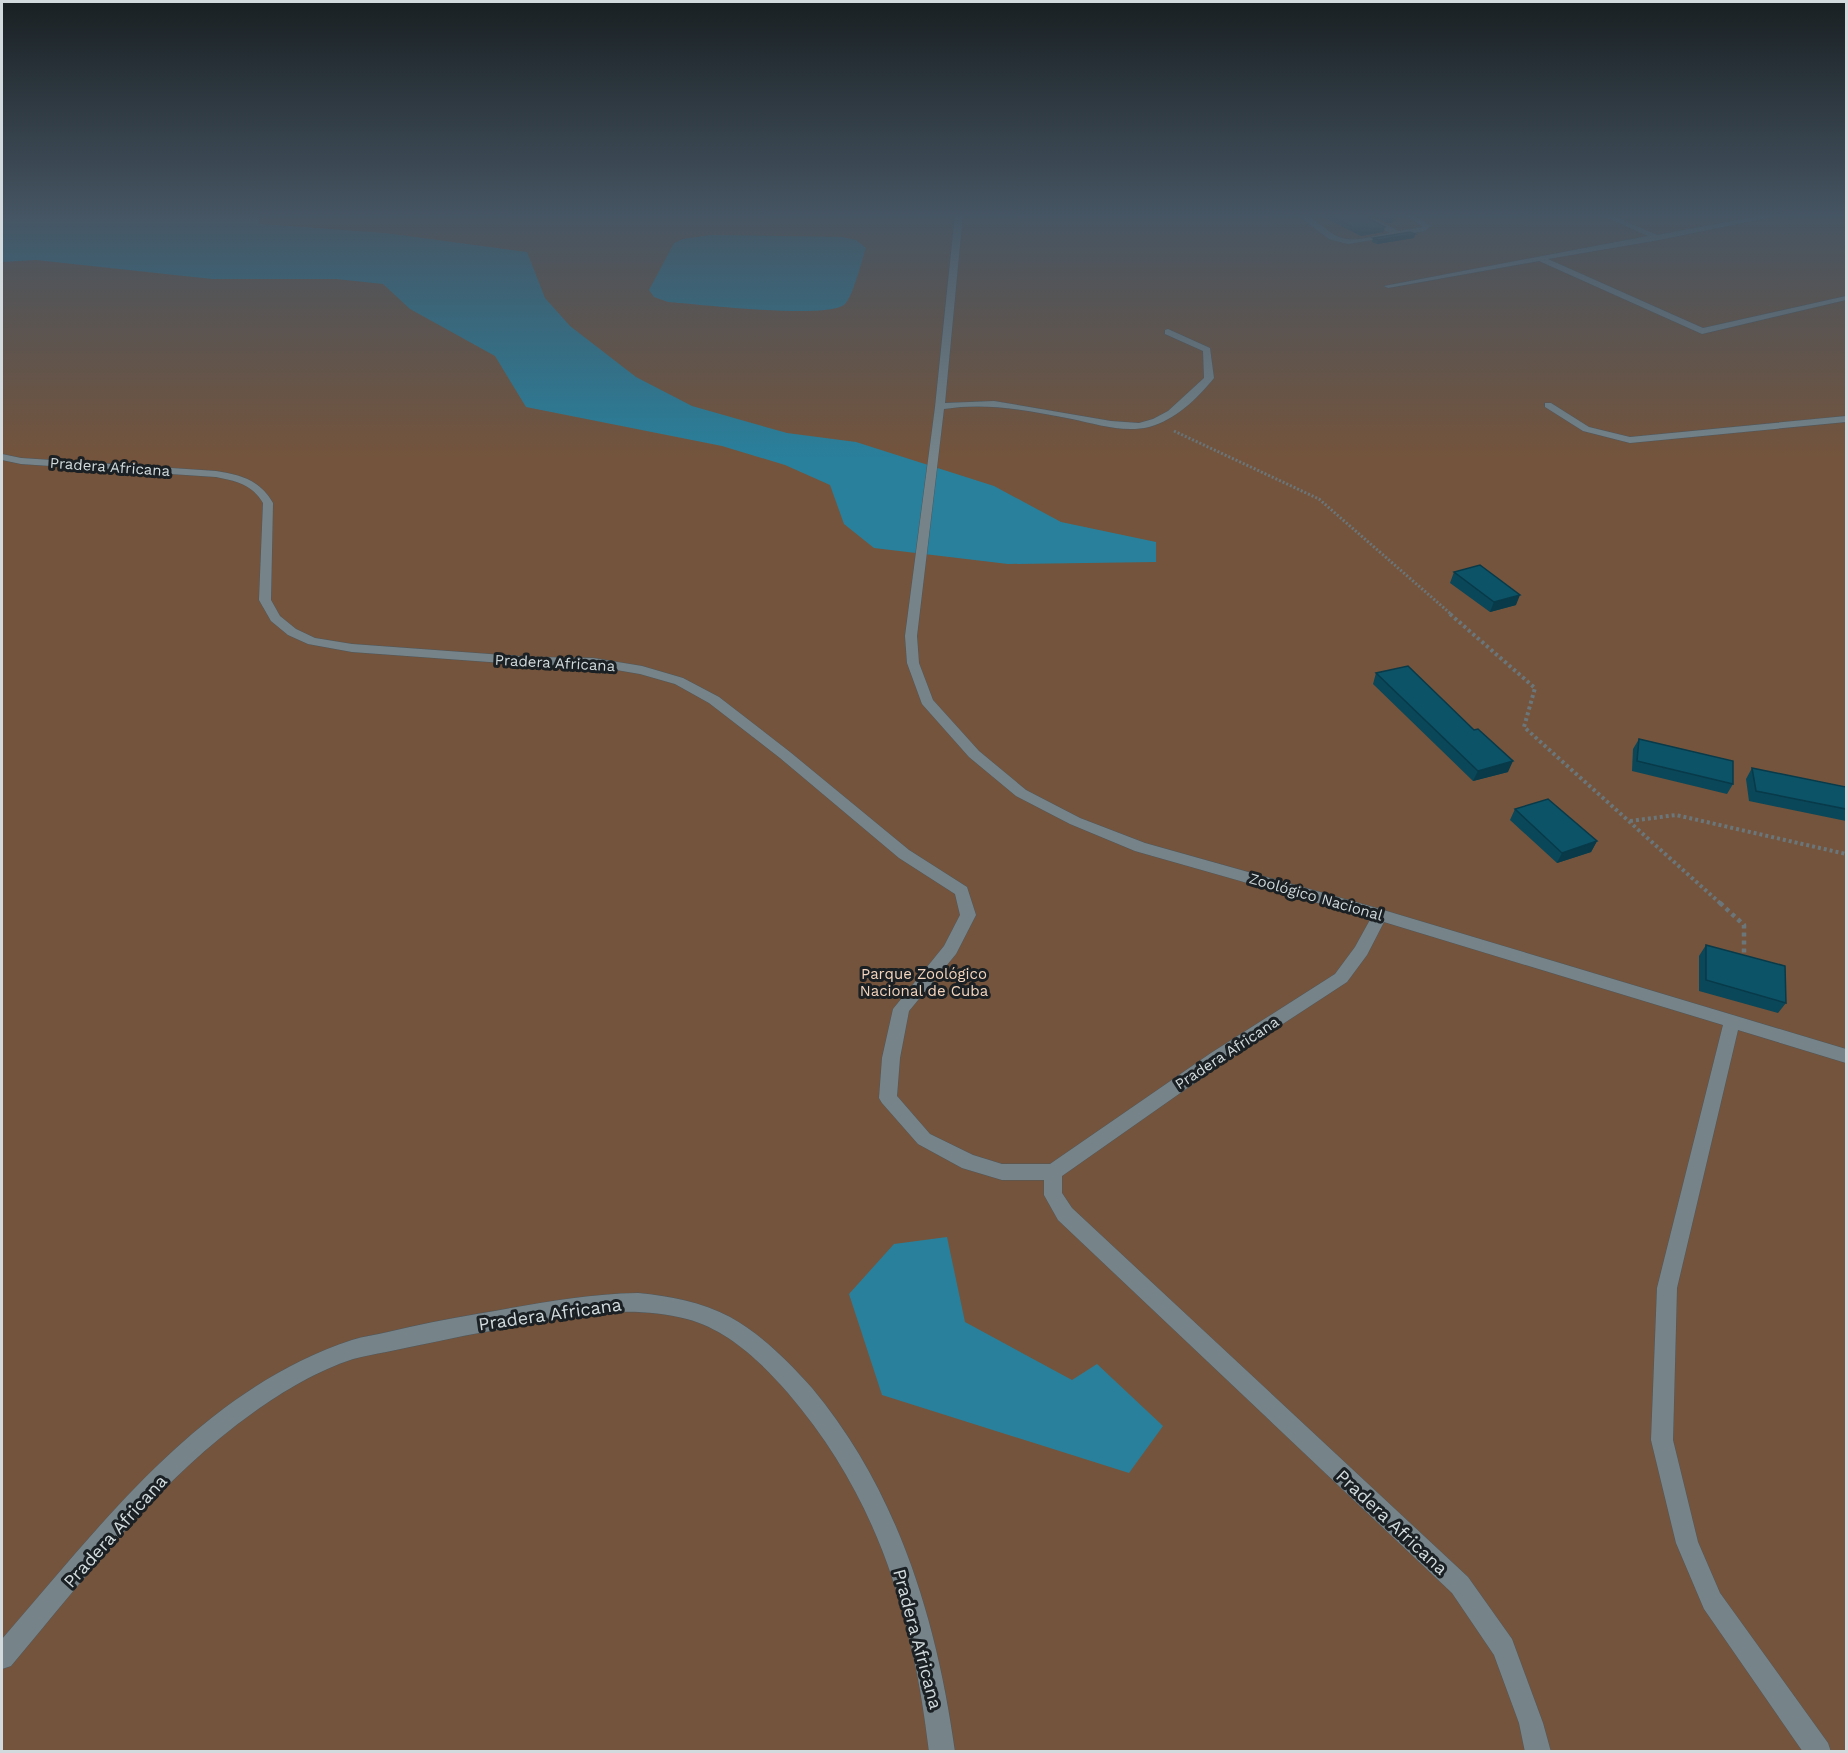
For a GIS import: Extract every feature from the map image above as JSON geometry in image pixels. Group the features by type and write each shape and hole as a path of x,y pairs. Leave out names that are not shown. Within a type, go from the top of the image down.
{"street":[{"path":"939,413 951,296"},
{"path":"1624,296 1702,331 1846,298"},
{"path":"939,413 964,401 998,404 1126,426 1155,422 1187,403 1209,378 1207,350 1168,332"},
{"path":"1548,405 1569,421 1599,436 1629,440 1846,420"},
{"name":"Zoológico Nacional","path":"939,413 911,636 913,663 927,701 974,754 1021,793 1075,821 1140,847 1380,915 1846,1056"},
{"name":"Pradera Africana","path":"2,457 21,461 216,474 239,478 254,484 263,493 268,503 266,600 275,618 292,632 312,641 352,648 432,655 592,662 642,670 679,681 714,700 785,755 904,854 962,891 968,915 950,950 901,1009 891,1058 888,1098 924,1139 968,1162 1002,1172 1053,1172 1217,1058 1341,978 1361,951 1380,915"},
{"path":"1732,1022 1667,1288 1662,1440 1688,1543 1712,1601 1819,1752"},
{"name":"Pradera Africana","path":"1053,1172 1053,1195 1065,1214 1460,1585 1503,1648 1532,1722 1538,1752"},
{"name":"Pradera Africana","path":"2,1658 154,1486 202,1440 247,1404 302,1373 348,1351 418,1334 558,1309 639,1302 688,1310 736,1329 782,1369 828,1425 872,1496 904,1580 937,1702 942,1752"}],"path":[{"path":"1155,422 1319,499 1535,688 1524,727 1744,925 1744,968"},
{"path":"1629,821 1676,815 1846,854"}],"green space":[{"name":"Parque Zoológico Nacional de Cuba","path":"2,296 1846,296 1846,1751 2,1752"}],"water":[{"path":"396,296 544,296 570,326 636,377 692,406 787,433 856,442 994,486 1061,522 1156,542 1156,562 1008,564 874,548 844,524 830,485 785,465 722,446 526,407 495,356 410,309"},
{"path":"849,296 845,304 834,309 815,311 761,310 668,302 654,297"},
{"path":"947,1237 965,1322 1072,1380 1097,1364 1163,1426 1129,1473 882,1395 849,1294 894,1244"}],"building":[{"path":"1480,565 1520,595 1494,602 1454,572"},
{"path":"1408,666 1474,730 1478,729 1513,761 1478,771 1376,673"},
{"path":"1639,739 1733,761 1733,784 1637,761"},
{"path":"1752,768 1846,787 1846,809 1756,791"},
{"path":"1548,799 1597,841 1562,853 1515,809"},
{"path":"1706,945 1785,966 1786,1003 1706,980"}]}
